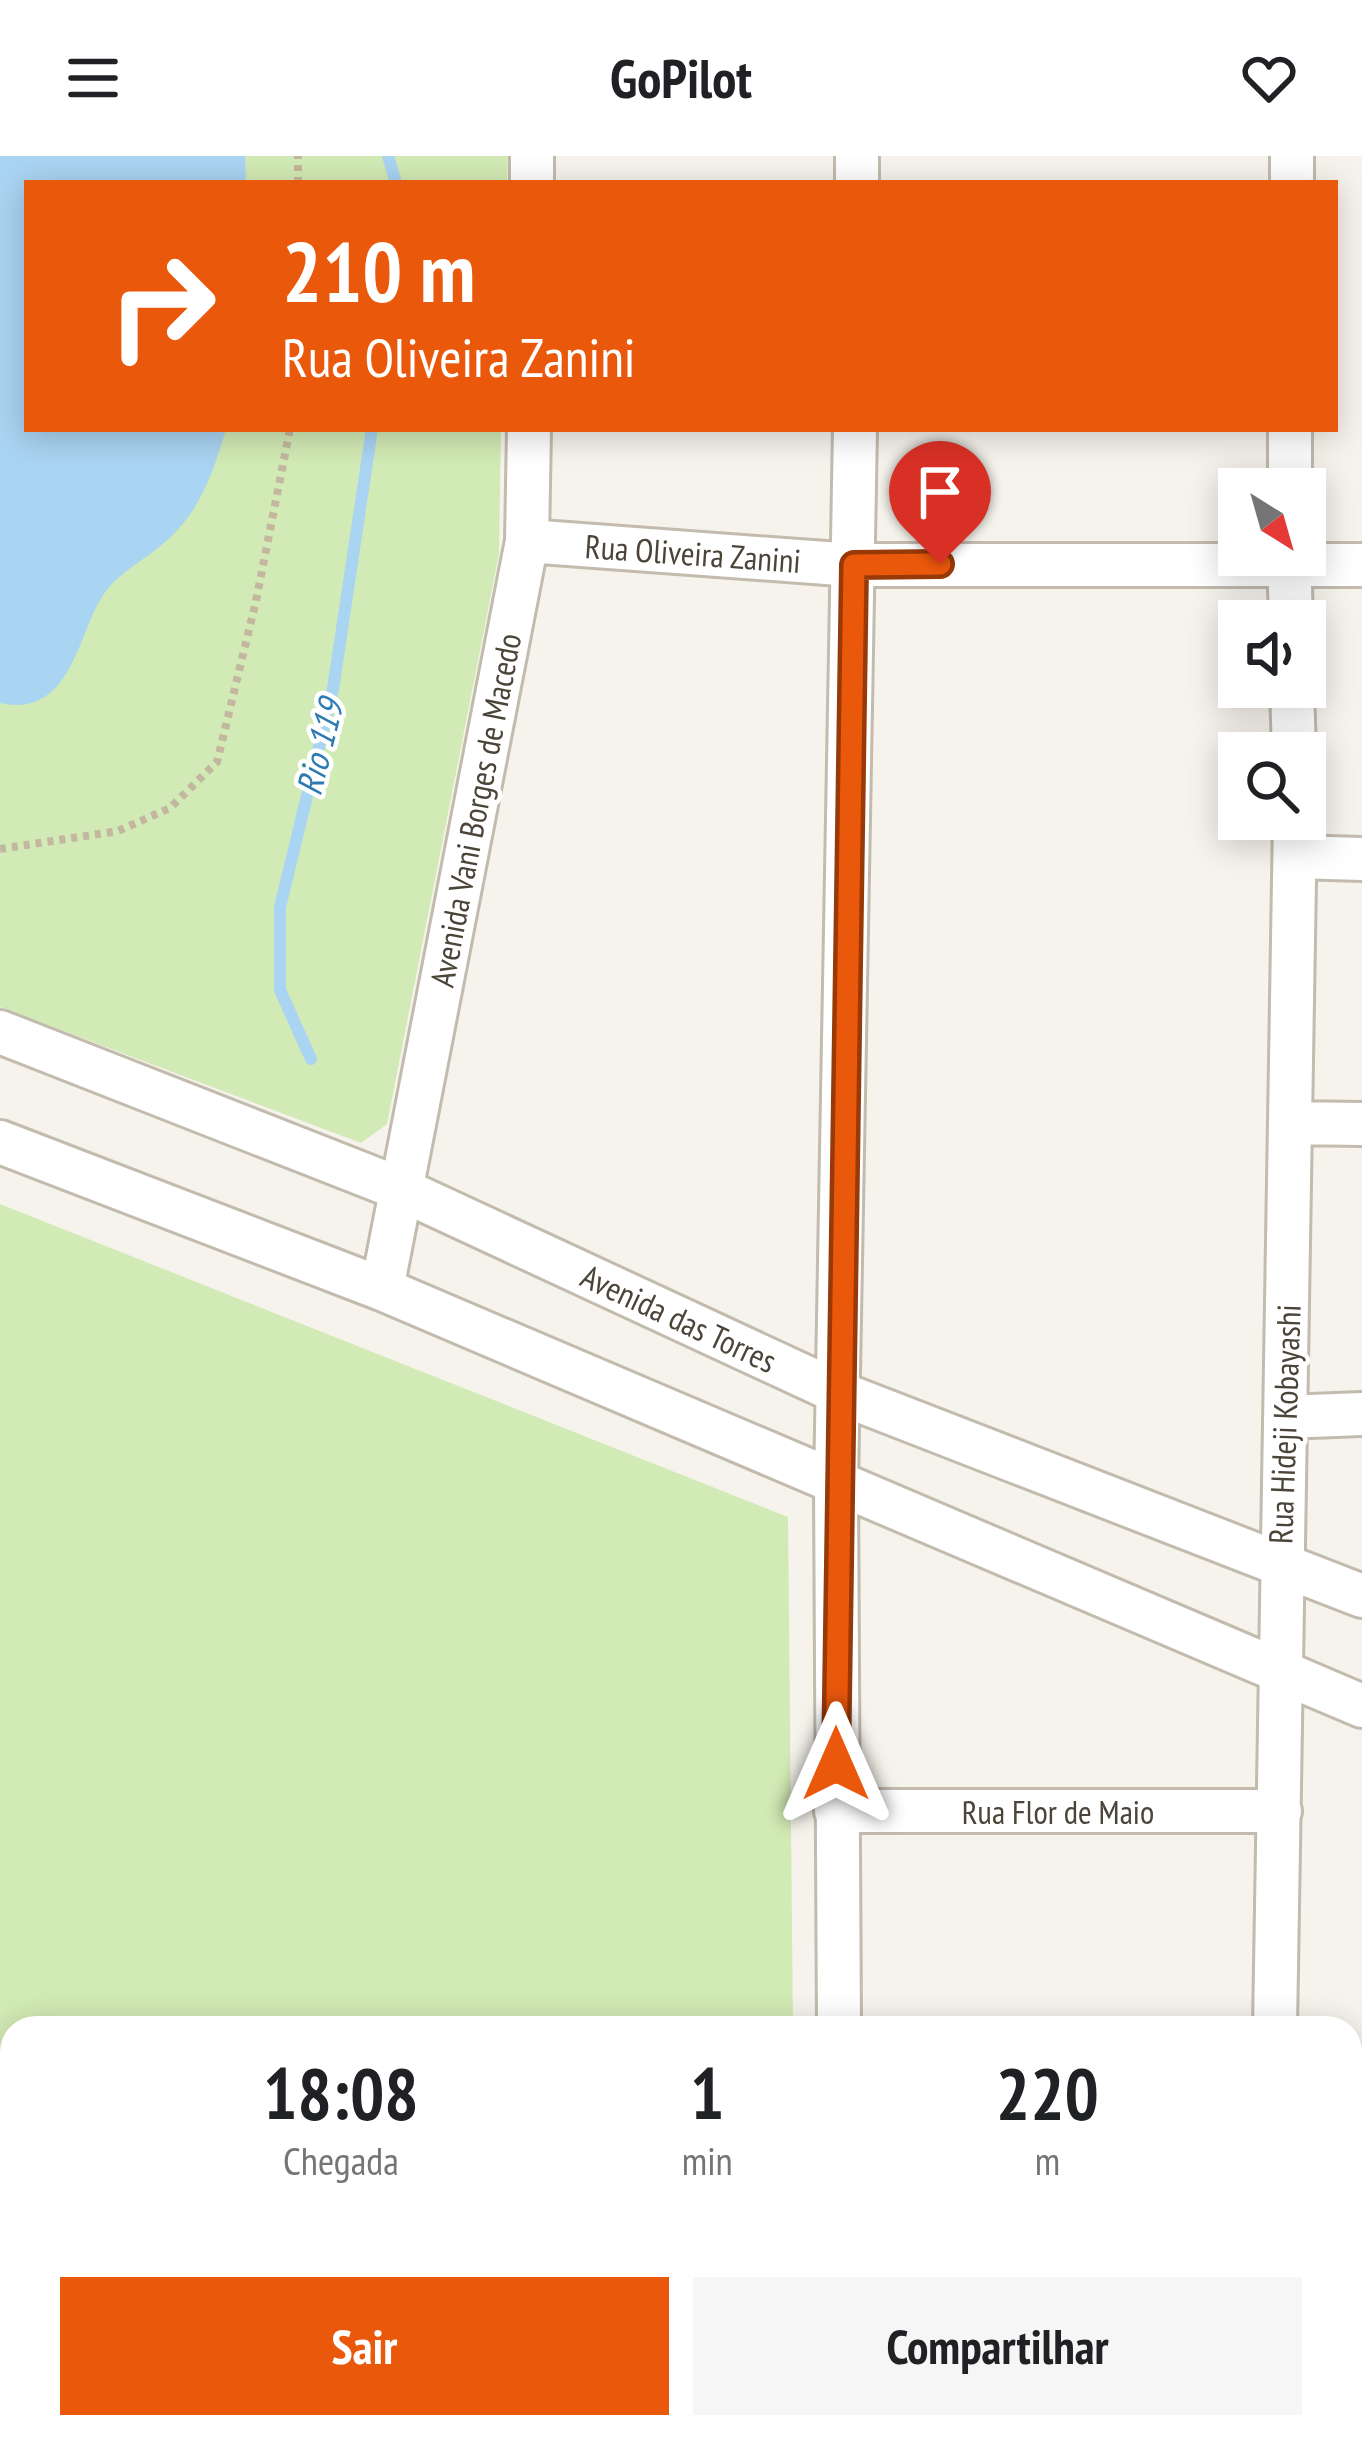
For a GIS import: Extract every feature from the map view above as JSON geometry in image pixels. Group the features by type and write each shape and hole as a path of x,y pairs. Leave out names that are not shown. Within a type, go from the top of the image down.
{"street":[{"name":"Avenida Vani Borges de Macedo","path":"382,1289 527,541 529,432"},
{"path":"839,2016 836,1484 842,1394 855,432"},
{"path":"1290,432 1290,468"},
{"name":"Rua Oliveira Zanini","path":"527,541 854,565 1218,559"},
{"name":"Rua Oliveira Zanini","path":"1326,562 1362,565"},
{"name":"Rua Hideji Kobayashi","path":"1275,2016 1296,840"},
{"path":"1302,840 1362,859"},
{"name":"Avenida das Torres","path":"0,1032 398,1188 842,1394 1362,1596"},
{"path":"1293,1123 1362,1124"},
{"path":"0,1142 382,1289 1362,1706"},
{"path":"1285,1418 1362,1414"},
{"name":"Rua Flor de Maio","path":"836,1811 1280,1811"}],"path":[{"path":"0,849 118,831 170,808 217,762 289,432"}],"green space":[{"path":"0,156 508,156 507,180 24,180 24,432 501,432 499,554 387,1124 361,1143 0,1007"},
{"path":"0,1204 788,1517 793,2016 0,2016"}],"water":[{"path":"0,156 245,156 246,180 24,180 24,432 225,432 196,505 164,543 106,591 58,685 44,698 25,704 0,703"}],"waterway":[{"name":"Rio 119","path":"388,156 395,180"},
{"name":"Rio 119","path":"311,1059 280,990 280,907 333,689 372,432"}],"route":[{"path":"836,1764 836,1484 842,1394 854,565 940,564"}]}
